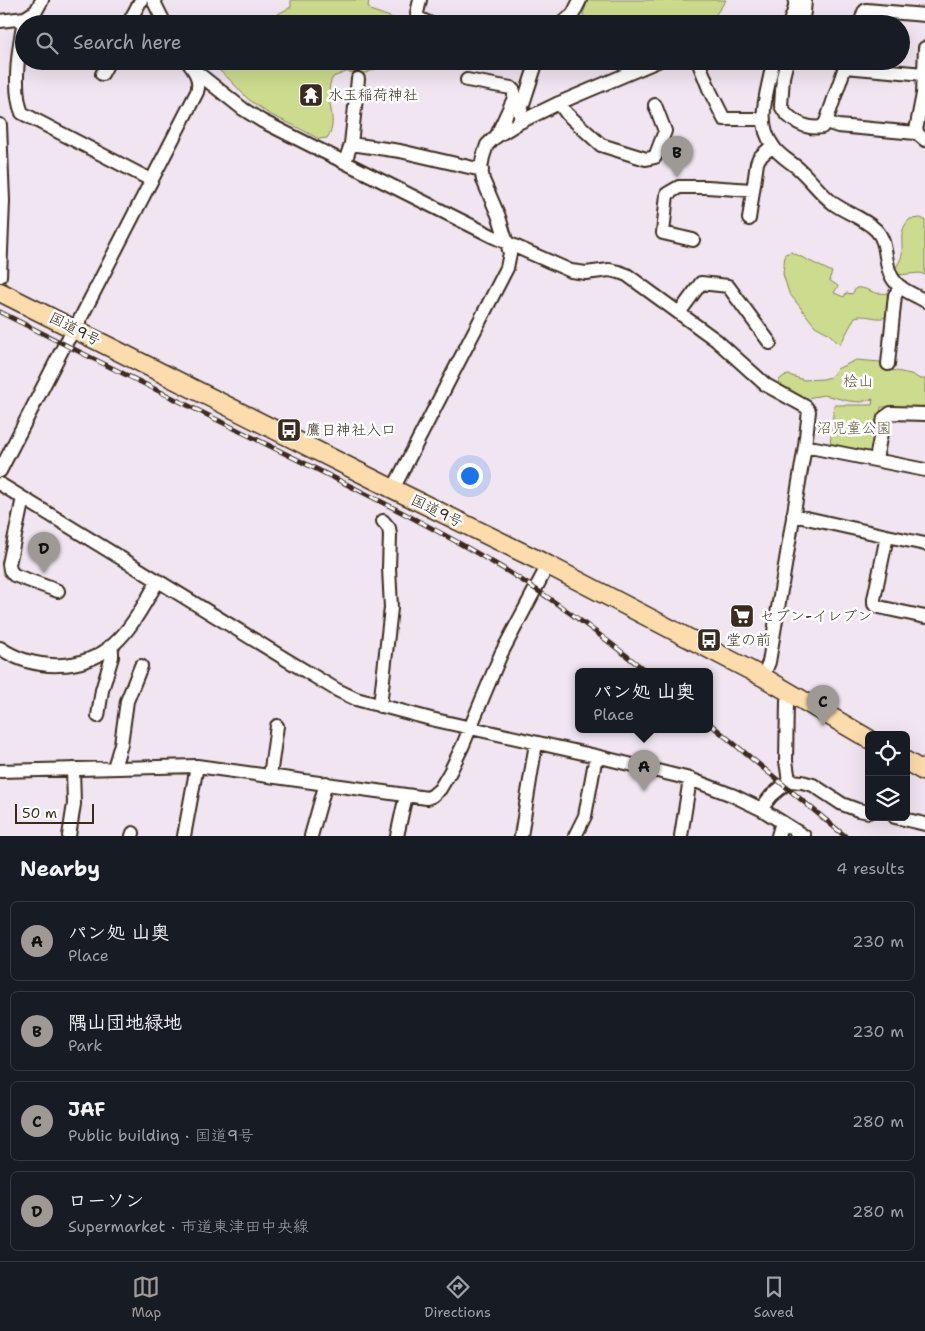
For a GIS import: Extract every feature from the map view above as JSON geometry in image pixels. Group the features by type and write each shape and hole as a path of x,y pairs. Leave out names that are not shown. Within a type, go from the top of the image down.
{"highway":[{"name":"国道9号","path":"0,292 548,565 763,677 865,737"},
{"path":"910,763 925,772"}],"street":[{"path":"29,15 36,11 42,0"},
{"path":"133,15 141,0"},
{"path":"153,0 160,15"},
{"path":"417,15 420,0"},
{"path":"572,15 580,0"},
{"path":"792,15 796,0"},
{"path":"803,15 805,0"},
{"path":"863,15 866,10 925,14"},
{"path":"0,21 15,19"},
{"path":"826,122 838,126 921,136 925,48"},
{"path":"18,70 17,102 22,113 151,180"},
{"path":"102,74 104,70"},
{"path":"0,471 197,92 198,80 193,70"},
{"path":"196,70 235,103 262,121 507,243 572,270 586,273 609,270 627,275 716,340 766,385 806,407 809,411 805,446 768,662 763,677"},
{"path":"520,122 520,113 534,70"},
{"path":"393,489 506,268 510,252 482,170 482,156 487,145 520,122 637,70"},
{"path":"702,70 724,118 763,119"},
{"path":"771,70 765,96 763,119 765,130 772,146 780,155 798,168 833,203 876,230 883,240 891,276 900,287 925,301"},
{"path":"785,70 782,109 791,119 814,128 822,127 826,122 844,70"},
{"path":"893,70 924,74"},
{"path":"345,162 352,144 358,79"},
{"path":"467,80 511,88 514,91 514,98 496,137"},
{"path":"559,103 567,114 601,145 646,159 655,157 665,131 655,105"},
{"path":"0,125 3,201 0,276"},
{"path":"352,144 400,152 482,170"},
{"path":"749,219 756,162 772,146"},
{"path":"693,240 662,237 667,194 679,187 752,190"},
{"path":"679,313 700,283 728,286 770,343"},
{"path":"888,364 895,295 900,287"},
{"path":"876,459 884,418 891,413 925,414"},
{"path":"805,446 925,470"},
{"path":"0,484 337,690 356,699 470,728 690,779 732,795 761,809 804,836"},
{"path":"23,498 10,570 14,575 58,590"},
{"path":"793,515 925,544"},
{"path":"380,706 391,608 390,535 389,528 383,521"},
{"path":"887,536 874,604 925,617"},
{"path":"0,771 198,766 427,798 436,793 450,772 501,654 548,565"},
{"path":"0,648 26,662 54,665 81,662 109,647 128,628 158,580"},
{"path":"98,716 101,694 112,657 112,651 109,647"},
{"path":"114,768 121,744 127,701 141,666"},
{"path":"789,781 786,761 787,701 790,693"},
{"path":"270,776 276,726"},
{"path":"521,836 536,743"},
{"path":"575,836 584,816 596,756"},
{"path":"184,836 198,766"},
{"path":"69,836 74,804 74,770"},
{"path":"681,836 690,779"},
{"path":"761,809 771,796 789,781 813,785 842,804 865,811"},
{"path":"311,836 326,783"},
{"path":"397,836 406,795"},
{"path":"910,820 925,824"},
{"path":"778,836 782,822"}],"green space":[{"path":"291,0 369,0 368,6 370,10 384,15 278,15 291,7"},
{"path":"588,0 726,0 715,15 583,14"},
{"path":"219,70 373,70 366,73 346,72 333,77 329,93 332,116 331,131 327,138 319,139 269,114 248,99"},
{"path":"921,218 925,220 925,275 920,273 897,275 895,270 902,255 902,232 910,219"},
{"path":"791,252 832,272 829,280 838,286 834,293 844,297 846,293 852,294 856,288 859,288 892,296 889,316 885,318 855,317 840,345 828,333 815,326 789,293 783,274 785,254"},
{"path":"856,360 880,362 891,370 925,379 925,407 881,407 874,455 830,446 834,405 872,405 873,399 861,402 824,395 801,399 779,384 779,380 789,375 804,380 831,377 837,369"}],"railway":[{"path":"0,312 356,489 471,550 556,603 642,668"},
{"path":"713,726 845,836"}],"place":[{"name":"水玉稲荷神社","path":"311,95"},
{"name":"隅山団地緑地","path":"677,177"},
{"name":"鷹日神社入口","path":"289,430"},
{"name":"ローソン","path":"44,573"},
{"name":"セブン-イレブン","path":"742,616"},
{"name":"堂の前","path":"709,640"},
{"name":"JAF","path":"823,726"},
{"name":"パン処 山奥","path":"644,791"}],"park label":[{"name":"桧山","path":"858,381"},
{"name":"沼児童公園","path":"854,428"}]}
